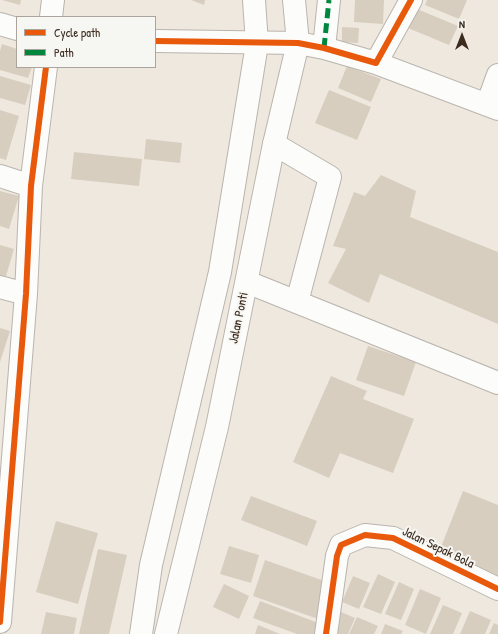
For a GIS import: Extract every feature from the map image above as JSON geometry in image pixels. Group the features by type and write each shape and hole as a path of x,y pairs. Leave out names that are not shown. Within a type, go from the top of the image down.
{"street":[{"path":"51,16 53,0"},
{"path":"142,634 151,565 220,272 257,44 254,0"},
{"name":"Jalan Ponti","path":"166,634 217,427 274,144 298,43 294,0"},
{"path":"324,48 329,0"},
{"path":"376,63 411,0"},
{"path":"0,24 16,29"},
{"path":"156,41 257,44 298,43 324,48 376,63 492,107 498,75"},
{"path":"0,622 7,422 26,294 31,186 46,68"},
{"path":"274,144 330,177 297,302"},
{"path":"0,176 31,186"},
{"path":"247,282 498,383"},
{"path":"0,287 26,294"},
{"name":"Jalan Sepak Bola","path":"326,634 337,556 341,545 365,535 393,538 498,589"}],"building":[{"path":"2,0 21,0 20,5"},
{"path":"191,0 205,0 204,5"},
{"path":"355,0 384,0 383,24 354,22"},
{"path":"427,0 467,0 459,19 425,5"},
{"path":"417,9 458,26 449,45 408,28"},
{"path":"342,27 359,28 358,43 342,42"},
{"path":"2,44 16,49 16,68 32,68 28,78 0,70 0,51"},
{"path":"347,66 381,79 371,102 338,88"},
{"path":"0,76 31,85 25,105 0,98"},
{"path":"329,90 371,107 357,140 315,123"},
{"path":"0,110 19,116 6,160 0,158"},
{"path":"146,139 182,143 180,163 144,159"},
{"path":"74,152 142,159 139,186 71,179"},
{"path":"381,175 416,191 410,217 498,252 498,324 380,274 369,303 328,283 346,249 333,246 354,192 365,196"},
{"path":"0,191 19,196 9,229 0,226"},
{"path":"0,245 14,249 6,276 0,275"},
{"path":"0,328 10,331 0,362"},
{"path":"368,346 416,362 404,396 356,380"},
{"path":"331,376 367,391 363,399 414,419 393,473 340,453 329,478 293,462"},
{"path":"463,491 498,505 498,581 437,557"},
{"path":"251,496 317,521 307,546 241,520"},
{"path":"56,521 98,533 78,604 36,592"},
{"path":"229,546 259,555 251,583 220,574"},
{"path":"98,549 127,555 109,634 79,634"},
{"path":"265,560 330,583 318,619 253,596"},
{"path":"378,574 395,582 381,614 363,607"},
{"path":"353,576 370,583 359,609 342,602"},
{"path":"399,582 414,589 401,620 385,614"},
{"path":"224,584 249,596 239,619 213,607"},
{"path":"420,589 441,598 426,634 405,625"},
{"path":"260,601 321,624 318,634 297,634 253,618"},
{"path":"443,605 462,613 453,634 430,634"},
{"path":"470,611 491,620 485,634 460,634"},
{"path":"46,612 77,618 74,634 41,634"},
{"path":"341,612 355,618 348,634 332,634"},
{"path":"357,617 378,626 374,634 349,634"},
{"path":"494,623 498,625 498,634 489,634"},
{"path":"385,624 403,631 401,634 381,634"},
{"path":"258,625 280,634 255,634"}],"marked path":[{"path":"324,48 329,0"}],"cycle path":[{"path":"156,41 298,43 324,48 376,63 411,0"},
{"path":"0,622 26,294 31,186 46,68"},
{"path":"326,634 337,556 341,545 365,535 393,538 498,589"}]}
